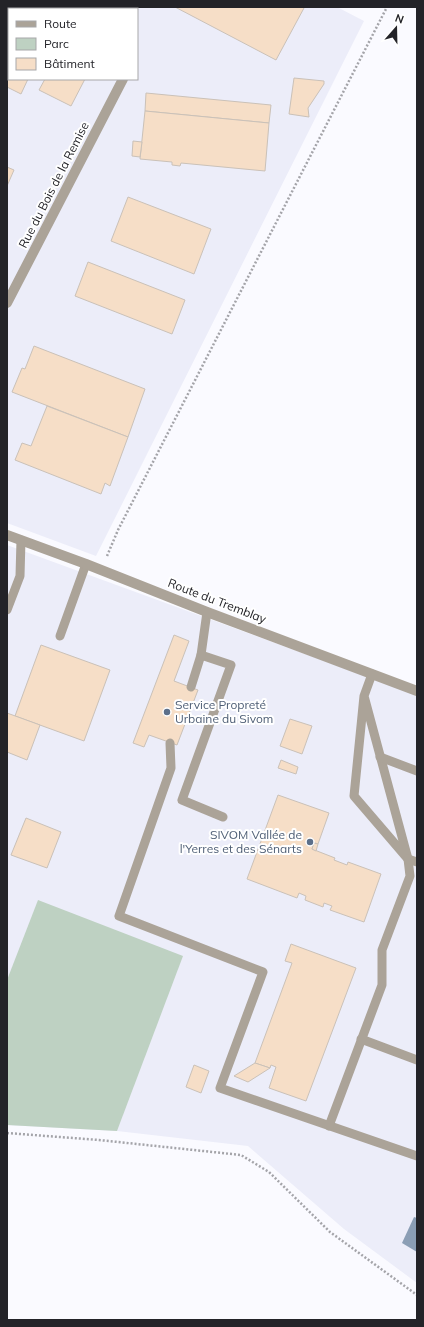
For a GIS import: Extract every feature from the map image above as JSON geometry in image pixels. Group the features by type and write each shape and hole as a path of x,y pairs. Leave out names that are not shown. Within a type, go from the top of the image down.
{"street":[{"name":"Rue du Bois de la Remise","path":"7,303 122,80"},
{"name":"Route du Tremblay","path":"7,535 101,569 207,612 417,691"}],"lane":[{"path":"7,610 20,576 21,540"},
{"path":"60,636 86,564"},
{"path":"190,687 201,655 207,612"},
{"path":"201,655 231,665 182,800 223,816"},
{"path":"372,674 364,696 354,796 413,860"},
{"path":"329,1126 382,985 382,950 410,876 413,860 380,757 364,696"},
{"path":"170,743 171,768 119,916 264,972 220,1088 417,1156"},
{"path":"380,757 417,771"},
{"path":"361,1039 417,1060"}],"path":[{"path":"101,569 118,530 387,7"},
{"path":"7,1133 99,1140 241,1155 269,1172 330,1232 417,1295"}],"shaded area":[{"path":"7,7 337,7 364,21 96,556 7,523"},
{"path":"7,545 417,695 417,1283 344,1229 248,1146 117,1131 7,1125"}],"green space":[{"path":"38,900 183,956 117,1131 7,1125 7,980"}],"water":[{"path":"414,1217 417,1218 417,1252 402,1243"}],"building":[{"path":"7,7 17,7 19,8 8,8 7,39"},
{"path":"175,7 303,7 304,8 276,60"},
{"path":"8,37 8,80 28,80 21,94 7,87"},
{"path":"294,78 324,81 324,84 308,108 309,117 289,114"},
{"path":"44,80 84,80 71,106 39,90"},
{"path":"146,93 271,105 269,123 145,111"},
{"path":"145,111 269,123 265,171 181,163 180,166 172,165 172,162 140,159"},
{"path":"133,141 142,142 140,157 132,156"},
{"path":"7,167 14,170 7,186"},
{"path":"128,197 211,229 194,274 111,241"},
{"path":"88,262 185,300 172,334 75,296"},
{"path":"34,346 145,389 128,437 12,392 22,368 25,369"},
{"path":"47,406 128,437 110,486 105,483 101,494 15,460 22,443 31,446"},
{"name":"Service Propreté Urbaine du Sivom","path":"174,635 189,641 174,681 198,690 177,745 149,735 144,747 133,743"},
{"path":"41,645 110,670 84,741 15,716"},
{"path":"7,713 40,725 27,760 7,752"},
{"path":"290,719 312,726 302,754 280,746"},
{"path":"281,760 298,767 296,774 278,768"},
{"path":"278,795 329,813 318,844 314,843 312,849 335,858 334,860 347,865 348,862 381,874 364,922 330,910 332,906 324,903 323,907 305,900 306,896 299,893 297,898 247,879"},
{"path":"26,818 61,832 47,868 11,855"},
{"path":"314,843 318,844 316,851 312,849"},
{"path":"291,944 356,968 306,1101 269,1088 276,1067 271,1065 270,1068 255,1063 292,963 285,961"},
{"path":"255,1063 270,1068 248,1082 234,1076"},
{"path":"194,1065 209,1071 201,1093 186,1087"}],"place":[{"name":"Service Propreté Urbaine du Sivom","path":"167,712"},
{"name":"SIVOM Vallée de l'Yerres et des Sénarts","path":"310,842"}]}
